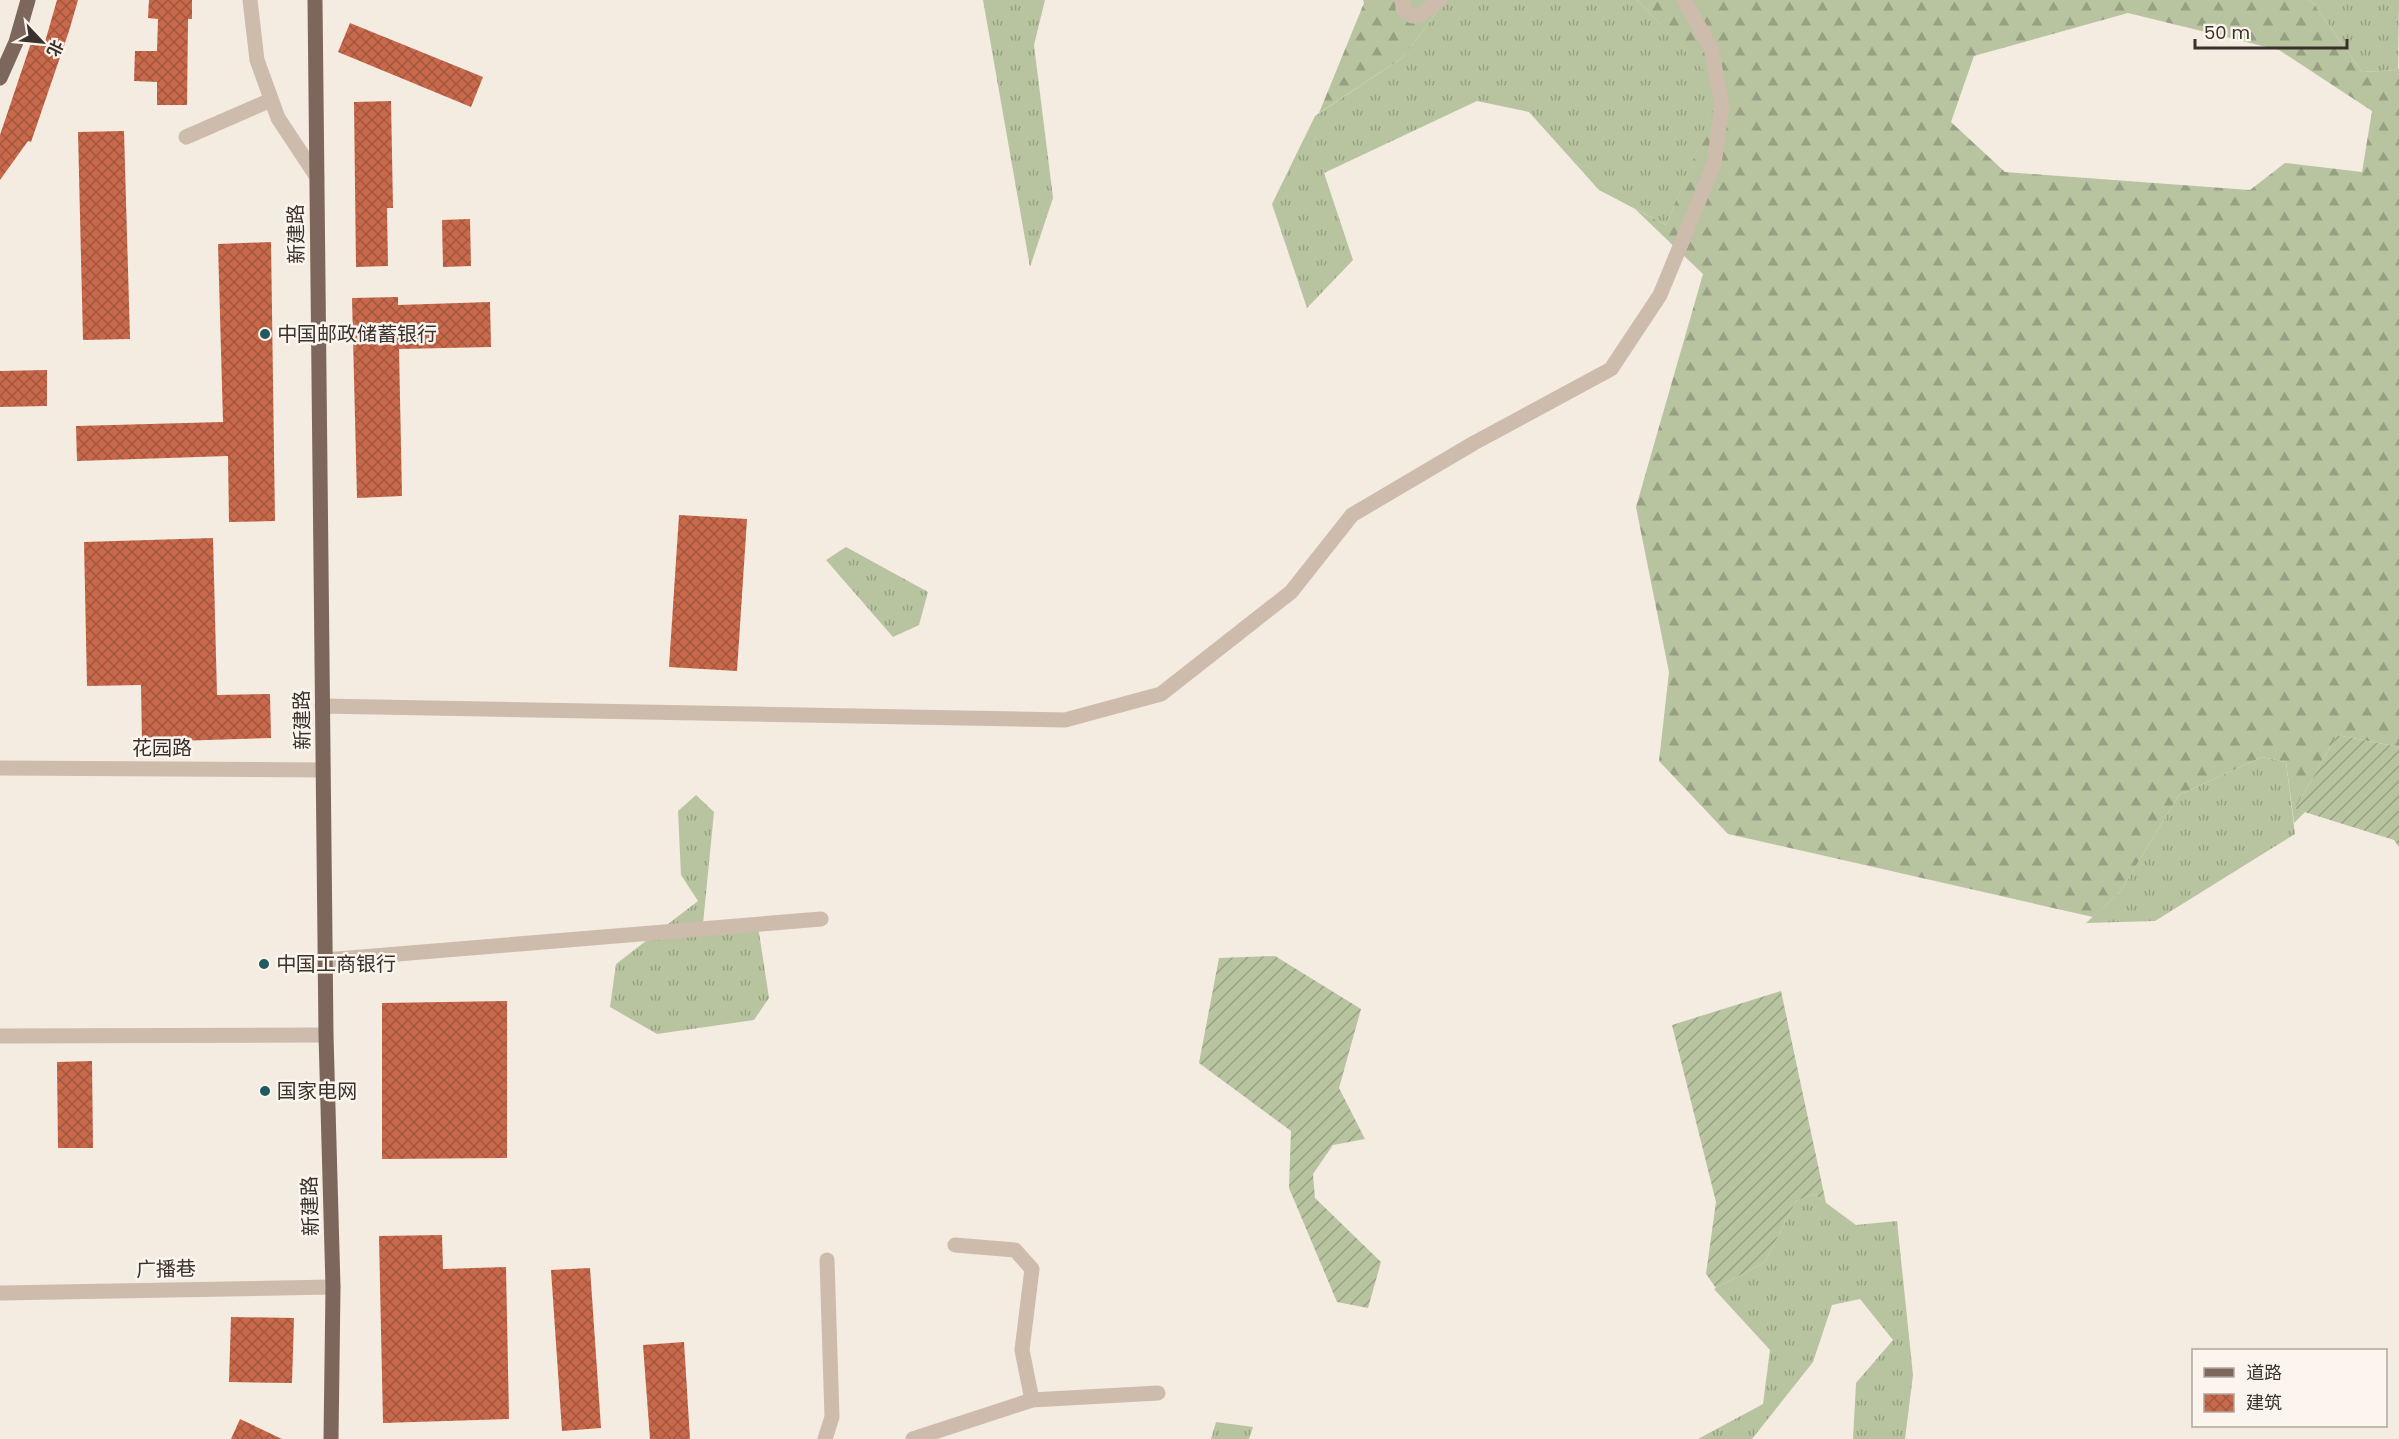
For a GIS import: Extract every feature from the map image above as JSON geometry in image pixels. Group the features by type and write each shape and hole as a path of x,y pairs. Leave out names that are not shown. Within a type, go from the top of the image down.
{"main road":[{"path":"0,78 16,42 28,0"},
{"name":"新建路","path":"315,0 326,1035 333,1287 332,1439"}],"street":[{"path":"250,0 257,60 271,100 278,118 317,177"},
{"path":"1403,0 1404,9 1412,16 1420,15 1440,0"},
{"path":"322,706 1065,720 1161,693 1291,592 1352,515 1474,443 1611,369 1660,295 1714,164 1722,106 1711,48 1683,0"},
{"path":"186,138 271,100"},
{"name":"花园路","path":"0,768 323,770"},
{"path":"325,960 821,919"},
{"path":"0,1036 326,1035"},
{"path":"955,1245 1015,1250 1032,1269 1022,1350 1032,1400"},
{"path":"825,1439 832,1417 827,1260"},
{"name":"广播巷","path":"0,1293 333,1287"},
{"path":"913,1439 1032,1400 1158,1393"}],"green space":[{"path":"983,0 1045,0 1034,45 1053,198 1030,267"},
{"path":"1363,0 1446,0 1403,57 1319,113 1364,3"},
{"path":"1446,0 1637,0 1723,90 1666,225 1599,190 1529,112 1477,101 1324,173 1353,260 1307,308 1272,204 1315,116 1403,57"},
{"path":"1637,0 2308,0 2313,3 2362,72 2398,70 2399,68 2399,747 2337,735 2295,809 2305,812 2294,823 2286,762 2262,757 2179,795 2120,892 2093,917 1728,834 1659,761 1669,672 1636,507 1703,274 1635,209 1666,225 1722,90","holes":["2128,13 2279,50 2372,111 2362,172 2285,163 2250,190 2005,172 1951,122 1974,56"]},
{"path":"2308,0 2399,0 2398,70 2362,72 2313,3"},
{"path":"846,547 928,592 919,625 893,637 826,560"},
{"path":"2337,735 2399,747 2399,847 2394,840 2295,809"},
{"path":"2262,757 2286,762 2295,834 2155,921 2086,923 2120,892 2179,795"},
{"path":"696,795 714,812 702,934 758,926 769,998 754,1020 657,1034 610,1007 616,964 698,901 681,875 678,811"},
{"path":"1275,956 1361,1009 1339,1088 1365,1139 1333,1145 1313,1174 1315,1198 1381,1262 1368,1308 1337,1302 1289,1188 1291,1131 1199,1063 1219,958"},
{"path":"1781,991 1826,1203 1814,1194 1796,1201 1765,1262 1716,1288 1706,1274 1716,1202 1672,1025"},
{"path":"1814,1194 1856,1225 1897,1221 1913,1375 1905,1439 1853,1439 1856,1383 1893,1340 1860,1299 1832,1305 1813,1362 1752,1439 1698,1439 1763,1404 1770,1350 1714,1289 1765,1262 1796,1201"},
{"path":"1216,1422 1253,1427 1249,1439 1211,1439"}],"building":[{"path":"57,0 78,0 31,142 28,141 0,180 0,135 33,37 45,42"},
{"path":"149,0 192,0 192,19 188,19 187,105 157,105 157,82 134,81 135,51 157,51 158,19 148,18"},
{"path":"350,23 483,77 471,107 338,52"},
{"path":"391,101 393,208 387,208 388,266 356,267 354,102"},
{"path":"124,131 130,339 83,340 78,132"},
{"path":"470,219 471,266 443,267 442,220"},
{"path":"271,242 275,521 229,522 228,456 77,461 76,426 223,422 218,244"},
{"path":"398,297 398,305 490,302 491,347 399,349 402,496 357,498 352,298"},
{"path":"47,370 47,406 0,407 0,371"},
{"path":"679,515 747,519 737,671 669,667"},
{"path":"213,538 217,695 270,694 271,738 142,742 141,685 87,686 84,542"},
{"path":"507,1001 507,1158 382,1159 382,1003"},
{"path":"92,1061 93,1148 58,1148 57,1062"},
{"path":"442,1235 443,1269 506,1267 509,1419 383,1423 379,1236"},
{"path":"590,1268 601,1428 562,1431 551,1270"},
{"path":"231,1317 294,1318 292,1383 229,1382"},
{"path":"684,1342 690,1439 650,1439 643,1345"},
{"path":"240,1419 282,1439 231,1439"}],"place":[{"name":"中国邮政储蓄银行","path":"265,334"},
{"name":"中国工商银行","path":"264,964"},
{"name":"国家电网","path":"265,1091"}]}
